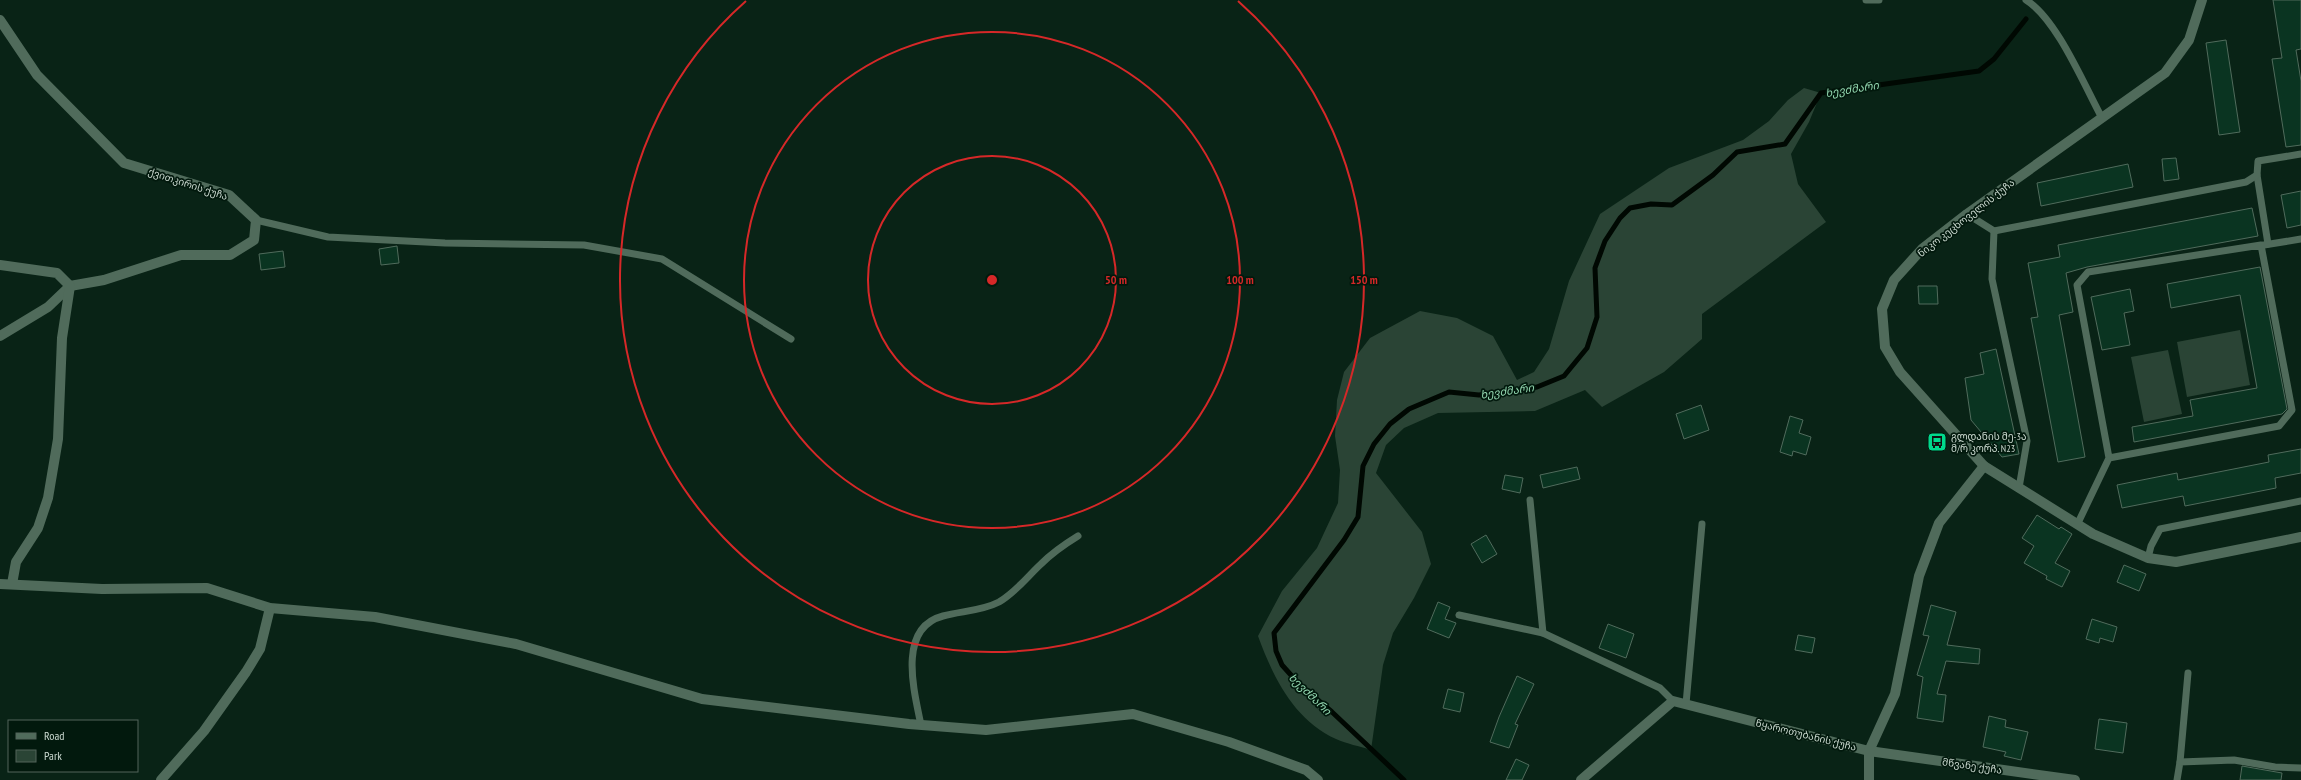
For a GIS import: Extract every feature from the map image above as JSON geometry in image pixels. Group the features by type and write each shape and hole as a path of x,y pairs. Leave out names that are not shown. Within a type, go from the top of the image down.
{"street":[{"name":"ნიკო კეცხოველის ქუჩა","path":"2202,0 2189,40 2165,73 1967,214 1922,249 1894,280 1882,309 1885,347 1900,372 1984,466 2077,525 2148,558 2176,562 2301,537"},
{"name":"ქვითკირის ქუჩა","path":"0,20 38,76 124,163 229,195 256,220"},
{"path":"0,336 48,307 70,286 104,280 181,255 230,255 254,240 256,220"},
{"path":"0,265 57,272 70,286"},
{"path":"12,584 16,562 38,528 48,498 58,439 62,338 70,286"},
{"name":"წყაროთუბანის ქუჩა","path":"1673,701 1869,751 1895,694 1919,576 1939,523 1984,466"},
{"path":"0,584 102,589 207,588 270,608 375,617 516,644 702,700 921,725 986,730 1133,714 1243,747 1306,770 1318,780"},
{"path":"161,780 204,731 246,672 260,649 270,608"},
{"path":"1581,780 1673,701"},
{"path":"1869,751 1869,780"},
{"name":"მწვანე ქუჩა","path":"1869,751 2043,778 2075,780"}],"lane":[{"path":"1866,0 1879,0"},
{"path":"2026,0 2035,6 2048,21 2102,118"},
{"path":"2109,458 2279,426 2292,410 2265,245 2257,175 2258,161 2301,154"},
{"path":"1967,214 1994,231 2246,182 2257,175"},
{"path":"256,220 328,237 445,243 584,245 662,259 791,339"},
{"path":"1994,231 1992,279 2027,441 2019,488"},
{"path":"2077,525 2109,458 2077,284 2088,272 2301,239"},
{"path":"1530,500 1544,633"},
{"path":"2148,558 2151,546 2160,529 2301,501"},
{"path":"1686,704 1702,524"},
{"path":"921,725 913,684 913,653 919,631 930,620 996,603 1012,594 1042,563 1078,536"},
{"path":"1459,615 1544,633 1660,688 1673,701"},
{"path":"2177,780 2188,673"},
{"path":"2180,762 2234,760 2275,767 2301,768"}],"green space":[{"path":"1804,88 1821,93 1809,122 1791,154 1798,184 1826,222 1702,314 1702,339 1664,372 1602,407 1585,390 1535,411 1438,413 1404,428 1386,445 1376,473 1422,532 1431,564 1414,598 1393,633 1383,665 1371,750 1340,741 1321,731 1308,721 1287,696 1278,682 1258,636 1282,591 1317,548 1338,503 1340,470 1335,436 1337,400 1344,372 1370,338 1420,311 1457,318 1493,336 1517,380 1534,372 1549,349 1569,281 1600,214 1669,168 1743,140 1769,121 1788,100"},
{"path":"2240,330 2250,385 2187,397 2177,342"},
{"path":"2168,350 2182,414 2144,422 2131,357"}],"building":[{"path":"2273,0 2301,0 2301,49 2296,50 2301,81 2301,145 2286,147 2272,59 2282,58"},
{"path":"2226,40 2240,132 2219,135 2206,43"},
{"path":"2176,158 2179,179 2164,181 2162,159"},
{"path":"2128,164 2133,187 2041,206 2037,183"},
{"path":"2301,191 2301,225 2287,228 2281,195"},
{"path":"2252,208 2258,236 2087,267 2066,273 2073,312 2059,315 2085,457 2058,462 2031,318 2038,317 2028,263 2060,257 2058,245"},
{"path":"397,246 399,263 381,265 379,249"},
{"path":"283,251 285,267 261,270 259,254"},
{"path":"2260,267 2287,409 2282,414 2134,442 2132,427 2193,416 2190,400 2257,388 2240,295 2171,308 2167,284"},
{"path":"1918,286 1937,286 1938,304 1919,304"},
{"path":"2130,289 2134,311 2124,313 2130,345 2102,350 2091,297"},
{"path":"1996,349 2019,454 2002,457 1971,420 1965,378 1984,374 1980,353"},
{"path":"1701,405 1709,430 1684,439 1676,414"},
{"path":"1790,416 1803,420 1799,433 1811,437 1806,455 1793,451 1792,456 1780,452"},
{"path":"2301,449 2301,473 2275,478 2276,488 2185,506 2183,496 2122,508 2117,485 2177,473 2178,480 2269,462 2268,455"},
{"path":"1577,467 1580,479 1543,488 1540,475"},
{"path":"1505,475 1523,478 1520,493 1502,489"},
{"path":"2037,515 2059,529 2061,527 2072,534 2055,563 2070,571 2062,587 2046,579 2047,576 2024,563 2034,546 2022,538"},
{"path":"1486,535 1497,554 1482,563 1471,544"},
{"path":"2124,565 2146,574 2139,591 2117,582"},
{"path":"1438,602 1450,607 1445,619 1456,623 1449,638 1427,629"},
{"path":"1931,605 1956,612 1947,645 1980,649 1979,664 1946,661 1937,694 1946,695 1943,722 1917,718 1923,677 1917,675 1929,636 1923,635"},
{"path":"2092,619 2117,627 2113,642 2100,638 2099,643 2086,639"},
{"path":"1608,624 1634,634 1626,658 1599,648"},
{"path":"1798,635 1815,638 1812,653 1795,650"},
{"path":"1517,676 1534,684 1515,724 1518,725 1509,748 1490,742"},
{"path":"1448,689 1464,693 1460,712 1443,708"},
{"path":"1989,716 2006,720 2005,727 2028,732 2021,760 2004,756 2006,752 1983,747"},
{"path":"2099,719 2127,723 2123,753 2095,749"},
{"path":"1516,759 1529,765 1522,780 1506,780"},
{"path":"2242,766 2282,773 2281,780 2240,780"}],"waterway":[{"name":"ხევძმარი","path":"1404,780 1332,712 1299,684 1282,665 1276,651 1274,633 1344,540 1358,517 1363,466 1374,444 1390,424 1409,409 1449,392 1479,395 1510,391 1537,387 1564,376 1587,348 1597,317 1595,268 1605,241 1620,218 1630,208 1651,204 1672,205 1713,175 1737,152 1785,144 1821,93 1979,71 1994,59 2026,19"}],"place":[{"name":"გლდანის მე-3ა მ/რ კორპ. N23","path":"1937,442"}]}
